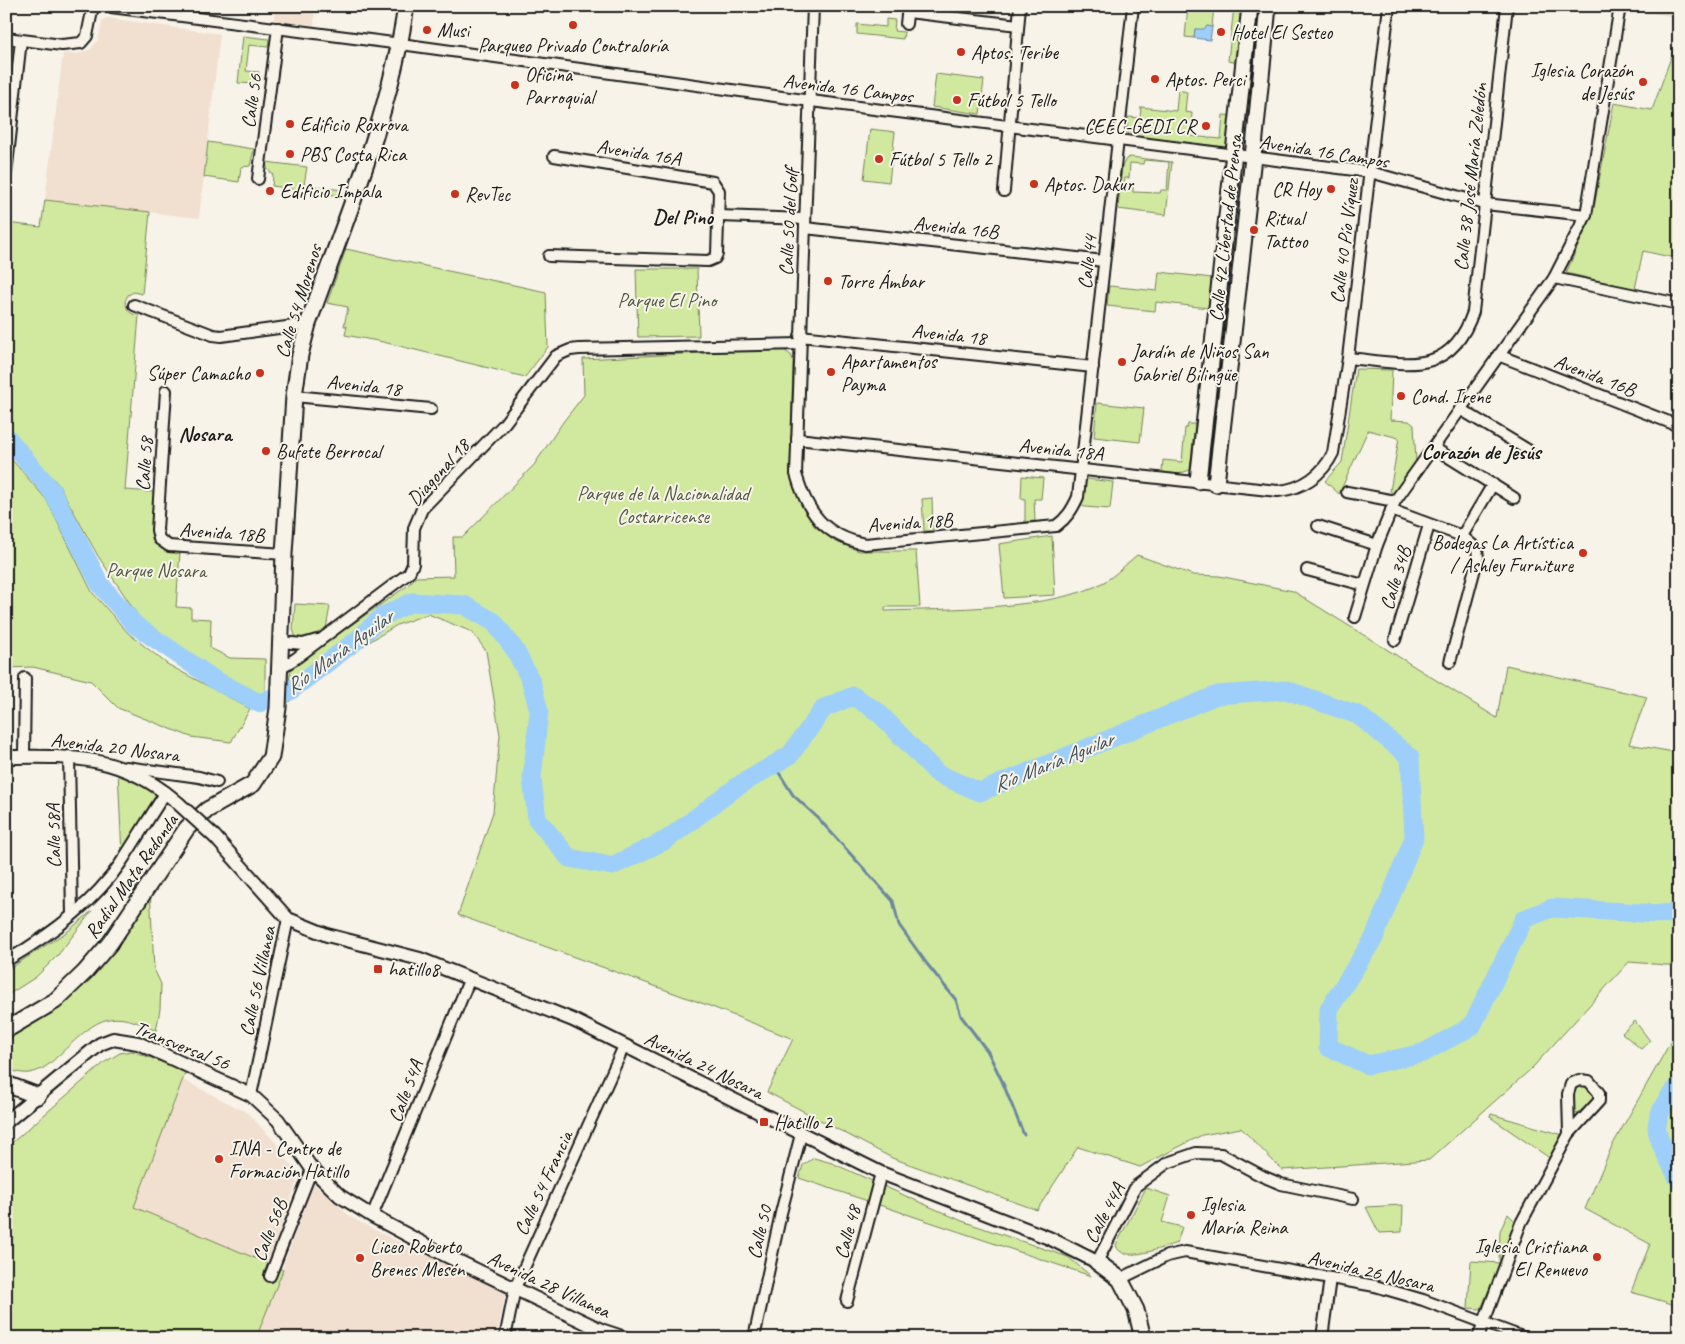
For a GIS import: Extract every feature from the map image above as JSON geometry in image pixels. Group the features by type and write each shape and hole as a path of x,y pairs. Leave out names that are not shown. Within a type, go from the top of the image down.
{"main road":[{"name":"Calle 54 Morenos","path":"278,708 284,554 294,396 300,355 308,324 387,100 401,44 406,6"},
{"name":"Calle 42 Libertad de Prensa","path":"1198,481 1250,6"},
{"name":"Calle 42 Libertad de Prensa","path":"1216,484 1268,6"},
{"name":"Radial Mata Redonda","path":"6,1030 55,1001 85,972 110,943 187,828 196,818 253,784 271,757 278,708"},
{"path":"6,1084 38,1096"},
{"path":"1097,1262 1120,1279 1136,1310 1143,1338"}],"street":[{"path":"6,38 62,45 81,43 87,36 93,6"},
{"name":"Avenida 16 Campos","path":"103,6 401,44 811,101 1370,172 1485,204 1586,214"},
{"name":"Calle 50 del Golf","path":"797,438 811,101 813,6"},
{"path":"1004,192 1020,6"},
{"name":"Calle 44","path":"1066,519 1078,498 1133,6"},
{"name":"Calle 40 Pío Víquez","path":"1318,474 1328,464 1333,453 1348,358 1389,6"},
{"name":"Calle 38 José María Zeledón","path":"1348,358 1414,364 1432,361 1462,338 1473,312 1507,6"},
{"path":"1355,617 1377,545 1393,506 1554,278 1586,214 1620,6"},
{"path":"906,24 908,9 1018,25"},
{"name":"Calle 56","path":"258,179 278,28"},
{"path":"6,174 21,40"},
{"name":"Avenida 16A","path":"554,156 709,181 717,185 718,216"},
{"path":"549,256 712,260 717,254 718,216"},
{"name":"Avenida 16B","path":"718,216 805,223 1104,261"},
{"path":"1554,278 1679,304"},
{"path":"134,305 213,335 222,336 308,324"},
{"name":"Avenida 18","path":"563,352 579,349 800,340 1093,367"},
{"name":"Diagonal 18","path":"280,674 408,573 413,564 414,528 422,509 482,450 550,363 563,352"},
{"name":"Avenida 16B","path":"1498,355 1679,426"},
{"name":"Calle 58","path":"159,539 156,530 166,391"},
{"name":"Avenida 18","path":"294,396 430,409"},
{"path":"1460,409 1528,450"},
{"name":"Avenida 18A","path":"797,438 1286,490 1307,482 1318,474"},
{"name":"Avenida 18B","path":"797,438 796,474 809,509 827,528 852,542 865,544 1039,528 1056,526 1066,519"},
{"path":"1434,448 1514,498"},
{"path":"1462,536 1493,484"},
{"path":"1347,492 1393,506 1429,525 1462,536 1477,549 1478,556 1450,662"},
{"name":"Calle 34B","path":"1395,640 1429,525"},
{"path":"1318,526 1377,545"},
{"name":"Avenida 18B","path":"159,539 169,546 284,554"},
{"path":"1307,570 1364,586"},
{"path":"281,642 303,644 325,637"},
{"path":"24,757 25,678"},
{"name":"Avenida 20 Nosara","path":"6,757 70,756 115,765 199,777 217,782"},
{"name":"Calle 58A","path":"70,756 72,915"},
{"path":"115,765 166,792 215,837 288,920"},
{"path":"6,961 44,937 99,890 119,864 166,792"},
{"name":"Avenida 24 Nosara","path":"288,920 327,935 420,959 573,1020 880,1173 1049,1238 1097,1262"},
{"name":"Calle 56 Villanea","path":"251,1095 288,920"},
{"name":"Calle 54A","path":"372,1216 470,978"},
{"name":"Transversal 56","path":"6,1122 100,1044 113,1039 138,1043 251,1095"},
{"name":"Calle 54 Francia","path":"505,1338 515,1288 624,1046"},
{"path":"237,1088 254,1079"},
{"path":"1478,1338 1521,1223 1569,1134 1598,1101 1599,1093 1589,1081 1579,1080 1571,1084 1568,1094 1569,1134"},
{"name":"Avenida 28 Villanea","path":"251,1095 278,1120 312,1169 340,1196 372,1216 515,1288 600,1334 625,1338"},
{"name":"Calle 50","path":"754,1338 781,1213 801,1134"},
{"name":"Calle 44A","path":"1097,1262 1136,1186 1167,1163 1196,1153 1221,1154 1281,1184 1353,1199"},
{"name":"Calle 56B","path":"270,1276 312,1169"},
{"name":"Calle 48","path":"847,1301 880,1173"},
{"name":"Avenida 26 Nosara","path":"1120,1279 1161,1258 1185,1252 1330,1278 1404,1294 1484,1321 1525,1338"},
{"path":"1322,1338 1330,1278"}],"shaded area":[{"path":"275,6 315,6 314,25 274,21"},
{"path":"1627,6 1679,6 1679,18 1626,8"},
{"path":"107,18 220,34 199,218 45,200 63,54 78,54 91,49 98,40 103,20"},
{"name":"INA - Centro de Formación Hatillo","path":"183,1080 248,1113 274,1141 299,1176 267,1263 133,1208"},
{"name":"Liceo Roberto Brenes Mesén","path":"314,1184 352,1218 406,1246 506,1291 496,1338 256,1338"}],"green space":[{"path":"1188,6 1214,6 1212,27 1207,26 1204,30 1195,29 1194,38 1185,37"},
{"path":"1234,6 1243,6 1238,63 1228,61"},
{"path":"886,19 895,20 894,31 904,32 903,39 857,34 857,24 886,27"},
{"path":"1679,35 1679,259 1643,251 1635,289 1566,273 1593,212 1614,103 1652,110"},
{"path":"243,36 269,39 268,47 249,45 246,71 259,72 257,84 238,83"},
{"name":"Fútbol 5 Tello","path":"936,74 984,80 980,114 932,107"},
{"path":"1178,90 1187,92 1185,112 1192,113 1190,136 1221,139 1223,115 1234,116 1227,147 1129,136 1127,130 1128,117 1140,118 1141,107 1176,111"},
{"name":"Fútbol 5 Tello 2","path":"870,129 895,132 889,182 864,179"},
{"path":"208,142 254,149 250,166 241,167 239,182 204,177"},
{"path":"1130,157 1172,162 1166,215 1118,209 1122,166 1126,159","holes":["1144,160 1169,162 1167,190 1161,190 1160,193 1133,192 1133,187 1124,186 1125,178 1129,178 1130,163 1143,164"]},
{"path":"266,162 307,167 304,185 342,190 341,196 272,186 273,175 267,168"},
{"name":"Parque Nosara","path":"45,200 150,212 142,294 134,292 128,295 125,301 129,311 139,315 125,490 154,492 152,530 154,541 167,549 180,552 176,607 191,608 191,618 211,619 210,648 230,658 265,659 265,695 253,695 216,678 139,617 98,556 59,485 6,425 6,223 41,227"},
{"path":"346,249 546,292 548,347 525,377 383,342 345,335 347,326 344,326 348,307 327,303"},
{"name":"Parque El Pino","path":"636,269 697,269 699,336 638,337"},
{"path":"1159,272 1212,278 1208,308 1156,302 1155,311 1107,306 1109,286 1157,291"},
{"name":"Parque de la Nacionalidad Costarricense","path":"782,349 791,355 793,360 790,475 814,526 834,541 859,551 916,551 920,607 885,607 885,611 998,606 1058,598 1083,591 1104,582 1137,555 1193,575 1219,576 1293,591 1497,718 1506,665 1647,697 1629,744 1679,753 1679,966 1629,962 1532,1068 1429,1160 1282,1170 1241,1128 1202,1135 1140,1167 1078,1147 1037,1210 892,1158 767,1092 793,1039 707,1005 458,915 493,812 500,735 486,651 472,632 428,614 397,625 359,648 286,704 291,667 407,586 416,577 454,576 453,537 463,537 534,465 584,395 583,359"},
{"path":"1356,369 1392,370 1390,420 1409,421 1414,425 1416,462 1394,494 1390,491 1399,438 1368,430 1339,494 1325,481 1342,462"},
{"path":"1097,403 1144,408 1140,442 1094,437"},
{"path":"1188,424 1195,424 1190,470 1178,474 1162,472 1163,460 1182,462 1185,428 1187,428"},
{"path":"6,453 46,499 92,592 128,633 167,664 250,709 231,742 191,737 118,708 91,681 33,667 6,668"},
{"path":"1022,476 1043,478 1041,499 1034,499 1035,521 1025,522 1025,499 1021,498"},
{"path":"1087,479 1113,482 1110,509 1081,505 1083,482"},
{"path":"932,498 933,531 924,531 922,499"},
{"path":"1052,536 1055,595 1004,598 999,544"},
{"path":"295,604 330,606 326,629 304,640 296,639 293,629"},
{"path":"118,770 160,792 122,856"},
{"path":"150,889 154,969 161,984 160,1009 156,1031 139,1023 113,1018 93,1026 42,1069 26,1073 6,1068 6,1030 61,997"},
{"path":"92,911 58,955 36,977 6,996 6,971 68,931"},
{"path":"1635,1021 1650,1041 1641,1049 1622,1033"},
{"path":"1679,1027 1679,1306 1631,1292 1650,1244 1585,1209 1612,1146"},
{"path":"132,1051 186,1071 134,1207 283,1270 256,1338 6,1338 6,1148 105,1062 120,1053"},
{"path":"1580,1084 1588,1085 1594,1095 1593,1100 1577,1114 1574,1113 1572,1097"},
{"path":"1491,1114 1563,1135 1551,1159 1490,1117"},
{"path":"814,1158 832,1163 962,1221 1068,1257 1091,1276 799,1178 803,1165"},
{"path":"1146,1188 1170,1196 1162,1222 1182,1227 1177,1243 1153,1251 1126,1254 1119,1251 1116,1245"},
{"path":"1403,1205 1402,1232 1379,1233 1366,1207"},
{"path":"1508,1214 1516,1222 1501,1261 1499,1260 1500,1231"},
{"path":"1471,1261 1500,1263 1481,1309 1468,1308"}],"water":[{"path":"1207,26 1212,27 1210,40 1194,38 1195,29 1204,29"}],"waterway":[{"name":"Río María Aguilar","path":"6,436 52,491 100,584 135,625 215,680 259,703 290,691 357,640 383,616 412,602 464,605 494,622 515,650 531,681 539,711 532,779 537,819 569,858 612,866 666,840 738,786 790,755 824,708 853,696 878,712 938,774 980,792 1217,695 1286,690 1358,715 1410,757 1414,838 1374,938 1329,1009 1328,1047 1368,1065 1423,1053 1472,1026 1524,919 1552,908 1660,914 1679,913"},
{"path":"774,765 793,795 818,818 893,901 899,925 956,1000 961,1016 988,1052 1024,1135"},
{"name":"Río María Aguilar","path":"1679,1086 1664,1105 1659,1116 1657,1128 1663,1147 1679,1180"}],"place":[{"name":"Parqueo Privado Contraloría","path":"573,25"},
{"name":"Musi","path":"427,30"},
{"name":"Hotel El Sesteo","path":"1221,32"},
{"name":"Aptos. Teribe","path":"961,52"},
{"name":"Aptos. Perci","path":"1155,79"},
{"name":"Iglesia Corazón de Jesús","path":"1643,82"},
{"name":"Oficina Parroquial","path":"515,85"},
{"name":"Fútbol 5 Tello","path":"957,100"},
{"name":"Edificio Roxrova","path":"290,124"},
{"name":"CEEC-GEDI CR","path":"1206,126"},
{"name":"PBS Costa Rica","path":"290,154"},
{"name":"Fútbol 5 Tello 2","path":"879,159"},
{"name":"Aptos. Dakur","path":"1034,184"},
{"name":"CR Hoy","path":"1331,189"},
{"name":"Edificio Impala","path":"270,191"},
{"name":"RevTec","path":"455,194"},
{"name":"Ritual Tattoo","path":"1254,230"},
{"name":"Torre Ámbar","path":"828,281"},
{"name":"Jardín de Niños San Gabriel Bilingüe","path":"1122,362"},
{"name":"Apartamentos Payma","path":"831,372"},
{"name":"Súper Camacho","path":"260,373"},
{"name":"Cond. Irene","path":"1401,396"},
{"name":"Bufete Berrocal","path":"266,451"},
{"name":"Bodegas La Artística / Ashley Furniture","path":"1583,553"},
{"name":"hatillo8","path":"378,969"},
{"name":"Hatillo 2","path":"764,1122"},
{"name":"INA - Centro de Formación Hatillo","path":"219,1159"},
{"name":"Iglesia María Reina","path":"1191,1215"},
{"name":"Iglesia Cristiana El Renuevo","path":"1597,1257"},
{"name":"Liceo Roberto Brenes Mesén","path":"360,1258"}],"district":[{"name":"Del Pino","path":"683,217"},
{"name":"Nosara","path":"205,434"},
{"name":"Corazón de Jesús","path":"1481,452"}]}
